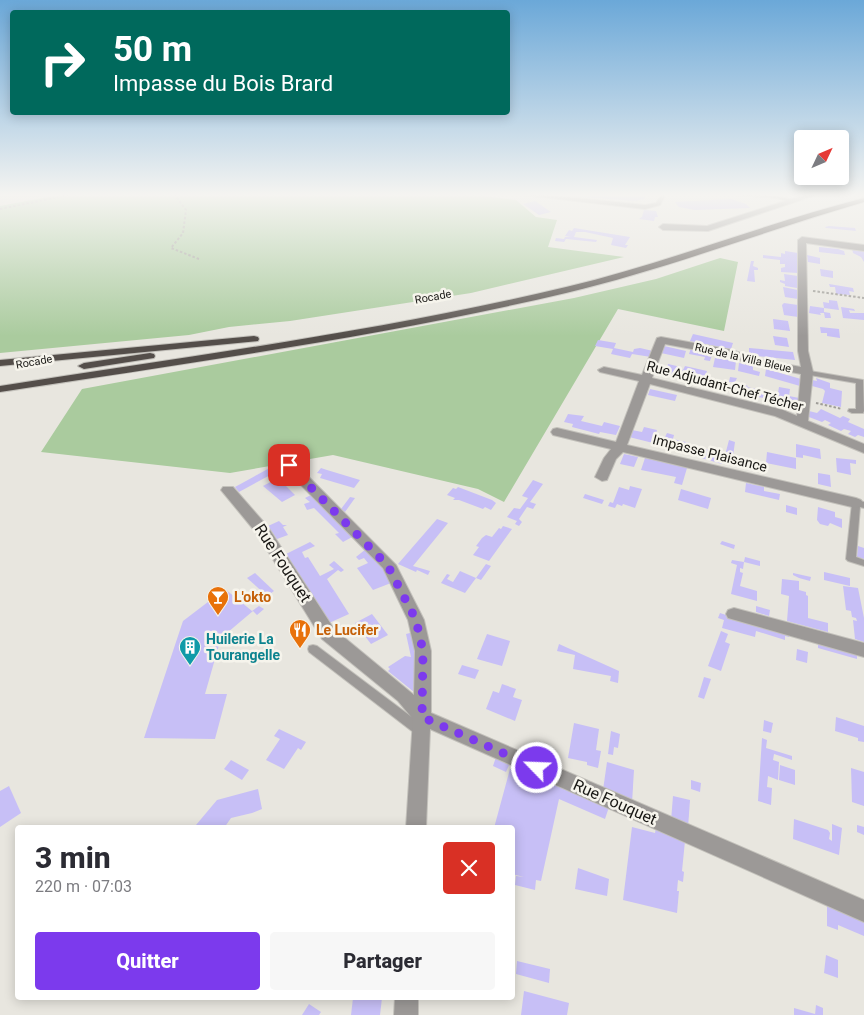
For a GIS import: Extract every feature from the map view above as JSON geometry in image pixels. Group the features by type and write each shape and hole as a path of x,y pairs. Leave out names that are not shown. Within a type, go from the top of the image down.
{"highway":[{"name":"Rocade","path":"0,380 448,307 560,284 707,241"},
{"path":"0,389 359,332 498,306 656,266 734,241"},
{"path":"0,363 254,339"}],"street":[{"name":"Rue de la Villa Bleue","path":"802,241 801,289 807,372 802,421"},
{"name":"Rue de la Villa Bleue","path":"813,241 864,248"},
{"name":"Rue de la Villa Bleue","path":"645,379 661,340 732,353 754,362 807,372"},
{"name":"Rue Adjudant-Chef Técher","path":"604,370 732,400 802,421 864,449"},
{"path":"602,476 610,458 620,447 645,379"},
{"name":"Impasse Plaisance","path":"557,432 860,504"},
{"path":"289,465 388,566 416,620 423,651 422,724 416,825"},
{"name":"Rue Fouquet","path":"228,490 263,531 328,634 404,696 422,724 864,911"},
{"path":"734,614 864,650"},
{"path":"406,1015 407,1000"}],"lane":[{"path":"807,372 862,382 860,411 852,411"},
{"path":"860,504 851,559 864,562"},
{"path":"313,649 422,724"}],"path":[{"path":"177,241 171,248 199,259"},
{"path":"801,289 864,298"},
{"path":"804,401 852,411"}],"green space":[{"path":"0,241 550,241 548,247 624,257 471,293 290,321 229,327 189,335 0,353"},
{"path":"720,258 738,262 724,331 618,309 504,502 478,489 333,455 230,473 41,452 82,389 574,298 656,279"}],"building":[{"path":"612,241 627,241 625,245 628,245 626,248 611,245"},
{"path":"819,247 838,249 844,251 845,255 819,252"},
{"path":"852,248 864,249 864,262 861,257 853,253"},
{"path":"785,251 798,253 798,273 781,272 781,268 785,267 785,264 780,264 780,260 763,258 763,255 781,257 781,253 785,254"},
{"path":"807,255 820,258 820,264 808,262"},
{"path":"751,261 754,261 753,266 758,268 758,270 754,270 755,282 747,281"},
{"path":"820,269 833,271 833,278 821,276"},
{"path":"784,274 798,276 797,288 785,286 785,284 780,282 780,280 785,281"},
{"path":"829,284 853,288 854,292 849,291 850,295 836,294 835,287 830,287"},
{"path":"783,287 798,290 798,299 785,297"},
{"path":"829,300 837,301 839,310 824,308 823,302 829,303"},
{"path":"784,303 798,305 798,317 784,315 782,305"},
{"path":"810,306 824,308 824,312 830,313 831,318 825,318 824,313 820,313 821,315 809,313"},
{"path":"841,307 854,309 855,311 849,310 850,313 864,313 864,320 843,318"},
{"path":"773,319 788,321 790,331 774,329"},
{"path":"820,327 839,329 840,338 827,336 827,333 821,333"},
{"path":"693,334 733,343 731,349 690,341"},
{"path":"773,336 787,338 789,347 775,345"},
{"path":"598,340 616,343 614,348 633,352 634,349 640,348 653,351 651,357 632,354 630,358 611,354 613,349 595,346"},
{"path":"664,346 686,351 684,358 661,353"},
{"path":"691,348 707,351 706,354 712,355 710,361 704,360 705,357 689,354"},
{"path":"749,348 793,352 795,360 749,355"},
{"path":"715,358 736,361 735,370 713,367"},
{"path":"739,363 753,366 753,370 760,372 759,376 738,371"},
{"path":"668,364 681,367 680,369 683,370 682,375 678,374 677,378 665,375"},
{"path":"685,366 707,371 702,382 695,380 696,377 686,375 688,371 683,370"},
{"path":"766,369 801,379 800,386 765,376"},
{"path":"730,377 737,378 735,382 729,382"},
{"path":"816,378 830,383 830,388 842,391 841,407 822,403 825,391 812,386 812,380 817,381"},
{"path":"709,379 728,384 725,390 705,384"},
{"path":"735,382 747,387 778,393 779,387 790,389 789,396 799,398 798,408 791,406 792,402 771,397 770,399 758,397 756,400 746,397 747,394 738,392 739,389 733,387"},
{"path":"650,389 677,395 675,401 648,395"},
{"path":"821,409 840,418 843,416 850,419 848,422 864,429 864,437 858,435 855,437 848,434 851,431 844,429 841,431 828,425 831,423 825,420 822,422 809,417 809,411 817,413"},
{"path":"568,414 584,416 581,421 602,426 604,422 620,426 616,435 600,432 599,434 572,427 573,424 564,422"},
{"path":"644,427 657,430 653,443 629,437 632,430 642,432"},
{"path":"667,433 674,435 673,439 690,443 686,453 660,447"},
{"path":"729,440 735,442 733,456 749,460 749,463 757,465 756,470 723,463"},
{"path":"796,444 820,449 821,459 803,455 803,458 796,457"},
{"path":"700,447 717,453 720,451 725,452 722,464 698,457"},
{"path":"767,452 796,458 796,469 766,463"},
{"path":"624,454 638,457 634,467 620,464"},
{"path":"652,457 682,464 681,466 687,468 682,485 674,483 676,477 641,470 645,458 651,459"},
{"path":"836,458 856,460 856,464 850,463 851,475 837,472"},
{"path":"277,464 285,467 239,492 235,487"},
{"path":"321,468 360,480 354,488 320,478 322,474 317,473"},
{"path":"818,473 830,475 831,487 818,484"},
{"path":"278,478 295,495 282,502 263,486"},
{"path":"533,480 543,484 530,502 536,504 533,509 527,507 519,519 522,522 519,526 515,524 517,521 507,517 514,508 520,509 528,498 522,496"},
{"path":"746,483 764,487 764,491 780,494 779,500 745,492"},
{"path":"630,486 642,489 635,508 623,504 622,506 617,504 615,508 608,506 610,502 613,503 619,487 629,490"},
{"path":"458,487 496,503 491,510 459,500 453,500 455,498 447,495 453,488 456,489"},
{"path":"681,489 711,498 708,509 678,500"},
{"path":"313,494 354,536 343,542 335,534 339,533 314,508 307,510 304,504 310,502 305,498"},
{"path":"585,494 604,500 602,504 583,498"},
{"path":"350,497 355,498 345,512 341,509"},
{"path":"786,505 797,508 797,515 786,512"},
{"path":"818,507 835,512 835,517 842,519 842,528 830,523 828,526 820,524 817,520"},
{"path":"437,519 448,523 413,566 430,571 428,575 398,564"},
{"path":"279,521 283,525 287,525 283,527 288,535 277,539 268,526"},
{"path":"503,526 512,529 489,561 473,555 479,547 476,546 482,538 486,535 492,537"},
{"path":"722,541 735,545 734,549 720,544"},
{"path":"310,542 315,546 302,552 305,558 308,557 320,576 334,569 329,565 334,561 344,570 341,572 338,570 327,579 349,614 329,623 286,554"},
{"path":"858,546 864,548 864,559 857,557"},
{"path":"366,549 385,571 391,583 373,590 357,568 368,563 364,558 359,560 356,557"},
{"path":"745,557 760,561 760,566 744,562"},
{"path":"732,560 744,562 743,569 740,568 740,572 743,573 740,586 757,591 757,601 731,594 737,565 731,563"},
{"path":"486,564 491,566 481,580 476,578"},
{"path":"460,571 476,578 465,593 441,583 447,574 450,575 447,579 453,582"},
{"path":"824,572 850,578 850,586 824,580"},
{"path":"255,573 274,591 267,596 247,578"},
{"path":"793,573 811,577 810,581 799,578 793,575"},
{"path":"782,579 799,581 799,590 806,592 808,596 808,618 828,623 828,632 787,621 789,596 781,594"},
{"path":"843,586 858,588 864,618 864,642 855,639 853,620 857,621 856,618 852,617 851,611 846,610"},
{"name":"Huilerie La Tourangelle","path":"225,589 252,611 259,606 264,609 257,615 253,611 221,638 205,694 227,694 215,739 144,738 183,621"},
{"path":"756,606 770,610 769,616 756,612"},
{"path":"720,613 745,623 789,633 789,637 785,636 785,640 756,631 755,637 722,628 724,620 718,618"},
{"path":"372,614 388,635 371,644 355,623"},
{"path":"721,631 728,634 725,642 730,644 721,671 708,666"},
{"path":"414,632 416,638 414,692 388,671 390,669 388,667 405,656 411,657 406,634"},
{"path":"487,634 510,641 502,666 477,659"},
{"path":"818,641 857,651 857,659 818,648"},
{"path":"559,644 619,671 618,683 610,681 611,676 573,669 575,655 557,651"},
{"path":"797,649 808,652 807,663 796,660"},
{"path":"462,665 479,670 475,679 458,674"},
{"path":"704,677 711,679 704,699 698,697"},
{"path":"502,684 516,689 513,697 522,700 515,721 486,709 493,691 499,693"},
{"path":"836,717 864,726 864,742 858,741 858,738 835,731"},
{"path":"764,720 773,723 771,733 763,731"},
{"path":"574,723 599,729 596,750 601,751 598,768 587,765 587,762 568,758"},
{"path":"279,729 306,742 301,750 298,748 284,769 266,760 280,739 274,736"},
{"path":"611,731 620,734 618,748 614,747 613,755 608,754"},
{"path":"762,738 767,740 766,748 792,756 792,760 774,754 773,760 779,762 778,780 768,776 767,787 772,788 771,805 758,801"},
{"path":"496,757 510,763 506,772 493,766"},
{"path":"231,760 249,770 242,780 224,769"},
{"path":"607,762 634,770 632,803 603,790"},
{"path":"514,765 545,778 544,780 609,807 605,819 559,799 541,881 536,880 535,890 515,885 516,876 524,877 515,875 515,825 495,825 510,769 513,770"},
{"path":"780,765 795,770 795,785 779,780"},
{"path":"851,768 864,772 864,806 852,802"},
{"path":"691,780 701,783 700,792 691,789"},
{"path":"9,786 21,813 0,827 0,791"},
{"path":"258,789 262,809 231,818 226,825 196,825 217,800"},
{"path":"673,796 690,800 688,828 671,821"},
{"path":"794,819 828,830 830,833 829,839 832,841 832,824 842,828 839,855 793,839"},
{"path":"857,825 864,827 864,835 857,832"},
{"path":"632,827 655,833 656,828 685,841 682,871 684,872 683,882 678,880 677,913 623,900"},
{"path":"578,868 609,879 607,896 575,889"},
{"path":"827,905 864,921 864,936 838,925 838,930 827,926"},
{"path":"826,955 838,960 838,978 824,973"},
{"path":"517,961 550,969 549,983 516,974"},
{"path":"524,991 569,1003 567,1015 521,1015"},
{"path":"353,1000 382,1000 380,1015 351,1015"},
{"path":"309,1004 321,1012 319,1015 302,1015"},
{"path":"816,1005 823,1008 823,1015 815,1015"},
{"path":"794,1008 815,1014 815,1015 794,1015"}],"place":[{"name":"L'okto","path":"218,616"},
{"name":"Le Lucifer","path":"300,649"},
{"name":"Huilerie La Tourangelle","path":"190,666"}],"route":[{"path":"289,465 317,491 388,566 416,620 423,651 422,717 537,768"}]}
